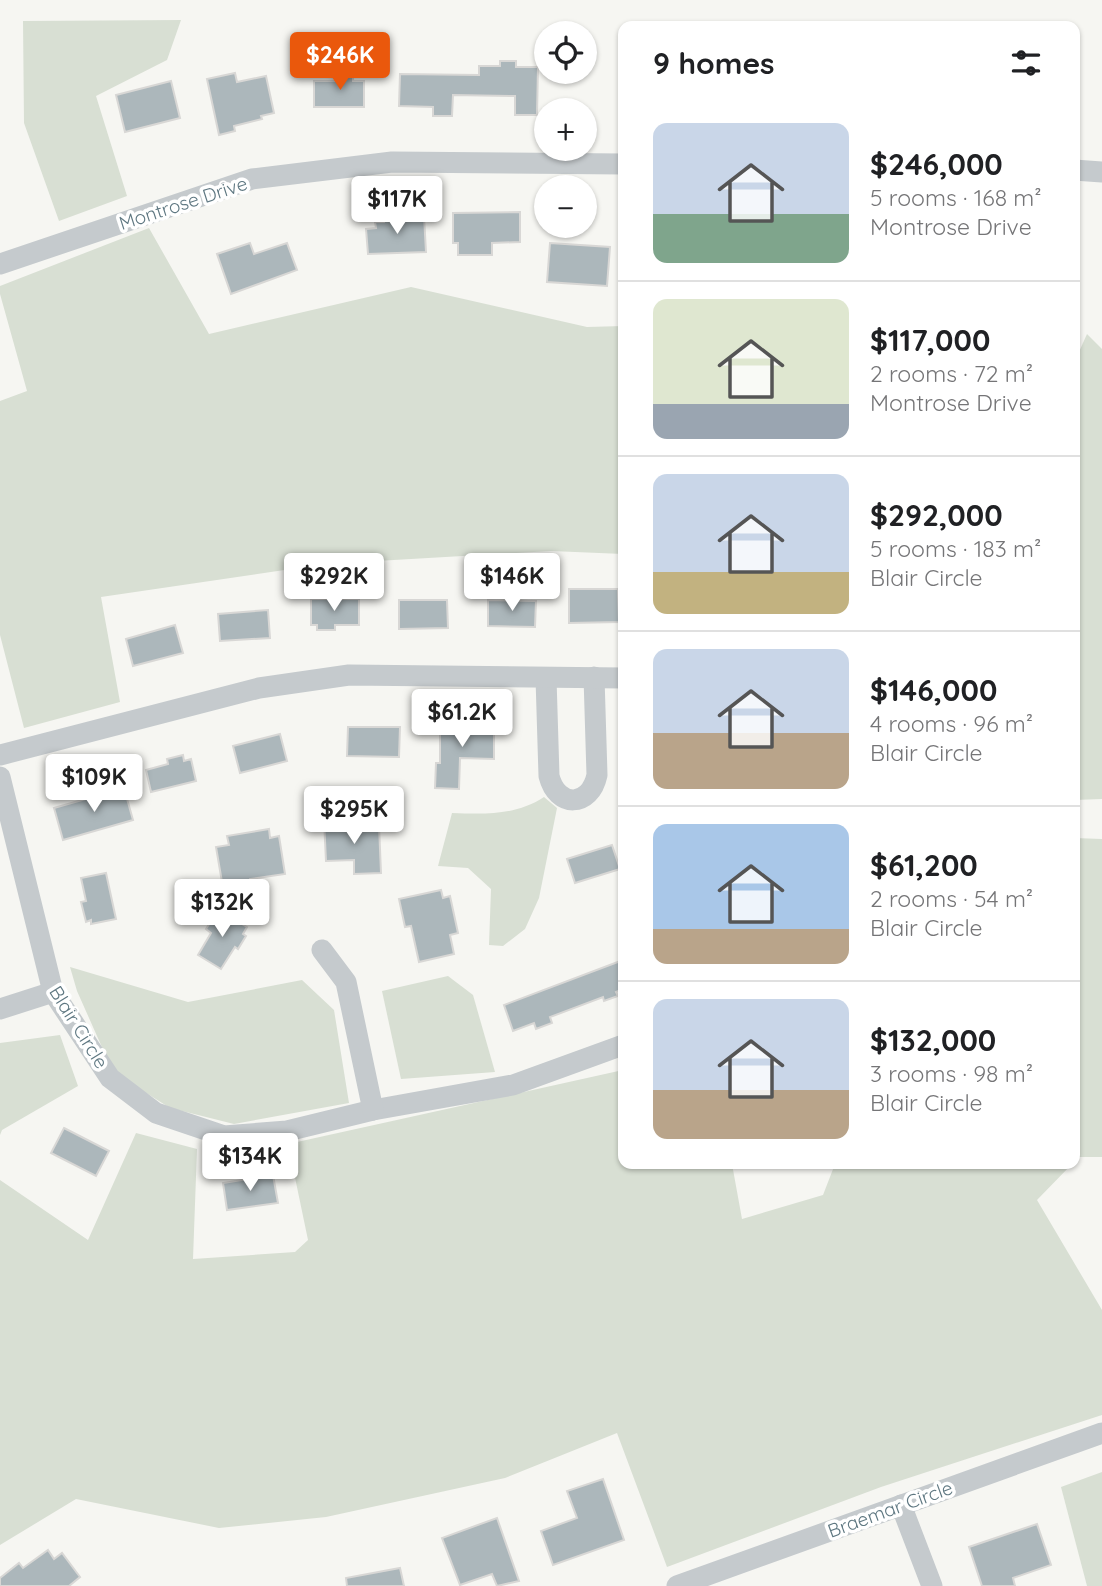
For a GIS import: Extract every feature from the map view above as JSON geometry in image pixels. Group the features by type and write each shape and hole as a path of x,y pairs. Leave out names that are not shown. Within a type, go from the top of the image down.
{"street":[{"name":"Montrose Drive","path":"0,264 252,179 392,163 618,164"},
{"path":"1080,170 1102,172"},
{"path":"0,755 259,688 349,675 618,678"},
{"path":"546,678 552,788 561,797 573,800 586,797 594,788 597,775 594,677"},
{"name":"Blair Circle","path":"0,777 53,992 110,1078 156,1113 224,1136 287,1131 373,1110 513,1084 618,1047"},
{"path":"322,950 346,982 373,1110"},
{"path":"0,1009 53,992"},
{"name":"Braemar Circle","path":"677,1586 1102,1433"},
{"path":"901,1505 932,1586"}],"shaded area":[{"path":"181,20 167,60 96,96 127,196 59,221 24,123 23,21"},
{"path":"149,228 209,334 411,287 587,327 618,326 618,554 551,551 325,564 101,597 120,702 24,728 0,635 0,401 27,391 0,286"},
{"path":"1087,334 1102,349 1102,799 1080,800 1080,350"},
{"path":"544,797 557,808 539,898 525,929 503,946 489,945 491,889 468,868 438,866 452,813 511,811"},
{"path":"1080,838 1102,839 1102,1157 1080,1157"},
{"path":"70,967 188,1002 302,980 334,1010 349,1103 234,1124 170,1108 113,1072 77,991"},
{"path":"448,976 473,995 495,1072 401,1079 382,991"},
{"path":"60,1035 78,1086 2,1130 0,1135 0,1043"},
{"path":"618,1071 618,1169 733,1169 742,1219 823,1195 833,1169 1067,1169 1037,1200 1102,1310 1102,1415 881,1487 667,1567 617,1433 505,1478 326,1517 219,1528 76,1499 0,1545 0,1180 88,1240 136,1133 197,1149 193,1259 295,1252 308,1240 288,1144"},
{"path":"1102,1472 1102,1586 1087,1586 1061,1487"}],"building":[{"path":"500,61 516,61 516,67 534,67 534,84 538,84 534,115 515,115 515,96 453,95 452,116 433,116 433,107 399,106 400,74 479,75 479,66 500,66"},
{"path":"335,71 353,71 353,81 364,81 364,107 314,107 314,81 335,81"},
{"path":"235,73 237,82 266,76 274,113 234,126 235,131 219,135 207,79"},
{"path":"171,81 180,118 125,132 116,95"},
{"path":"520,212 520,242 492,243 492,255 458,255 458,243 453,243 453,213"},
{"path":"424,216 426,252 368,254 366,229 376,228 375,222 384,222 384,218"},
{"path":"250,243 254,254 287,243 297,270 231,294 217,254"},
{"path":"550,243 610,247 607,286 547,282"},
{"path":"569,589 618,589 618,622 569,623"},
{"path":"311,599 359,599 359,625 335,625 335,630 317,630 317,625 311,625"},
{"path":"399,600 447,600 448,628 399,629"},
{"path":"488,600 536,601 535,627 488,626"},
{"path":"268,610 270,638 220,641 218,614"},
{"path":"175,625 183,653 133,666 126,639"},
{"path":"440,722 494,722 494,759 460,758 459,789 435,788 436,763 440,763"},
{"path":"348,727 400,727 399,757 347,756"},
{"path":"280,734 287,761 240,773 233,746"},
{"path":"183,755 184,761 191,759 196,781 151,792 146,770 168,764 167,759"},
{"path":"124,788 133,820 63,840 54,808"},
{"path":"345,819 345,827 379,825 381,873 354,874 354,860 326,861 324,820"},
{"path":"269,829 270,838 279,836 285,874 250,879 250,883 223,888 216,847 229,845 227,836"},
{"path":"612,845 618,870 575,883 567,859"},
{"path":"106,873 116,919 91,924 91,920 86,922 81,902 86,901 81,878"},
{"path":"441,890 443,898 450,896 458,933 450,935 454,954 419,962 411,926 405,927 399,899"},
{"path":"218,910 247,927 243,934 246,936 238,949 235,947 221,969 198,955 211,933 206,929"},
{"path":"618,962 618,996 604,1001 603,997 550,1017 552,1023 536,1029 534,1023 513,1031 504,1005"},
{"path":"64,1128 109,1151 96,1176 51,1153"},
{"path":"273,1175 278,1203 227,1210 223,1183"},
{"path":"603,1479 624,1540 553,1565 541,1531 577,1518 567,1491"},
{"path":"497,1518 519,1581 497,1586 492,1574 460,1585 442,1538"},
{"path":"1037,1524 1051,1565 1013,1578 1015,1586 982,1586 969,1547"},
{"path":"48,1550 54,1559 62,1553 80,1577 69,1586 0,1586 0,1578 19,1563 23,1568"},
{"path":"400,1568 404,1586 347,1586 346,1578"}]}
